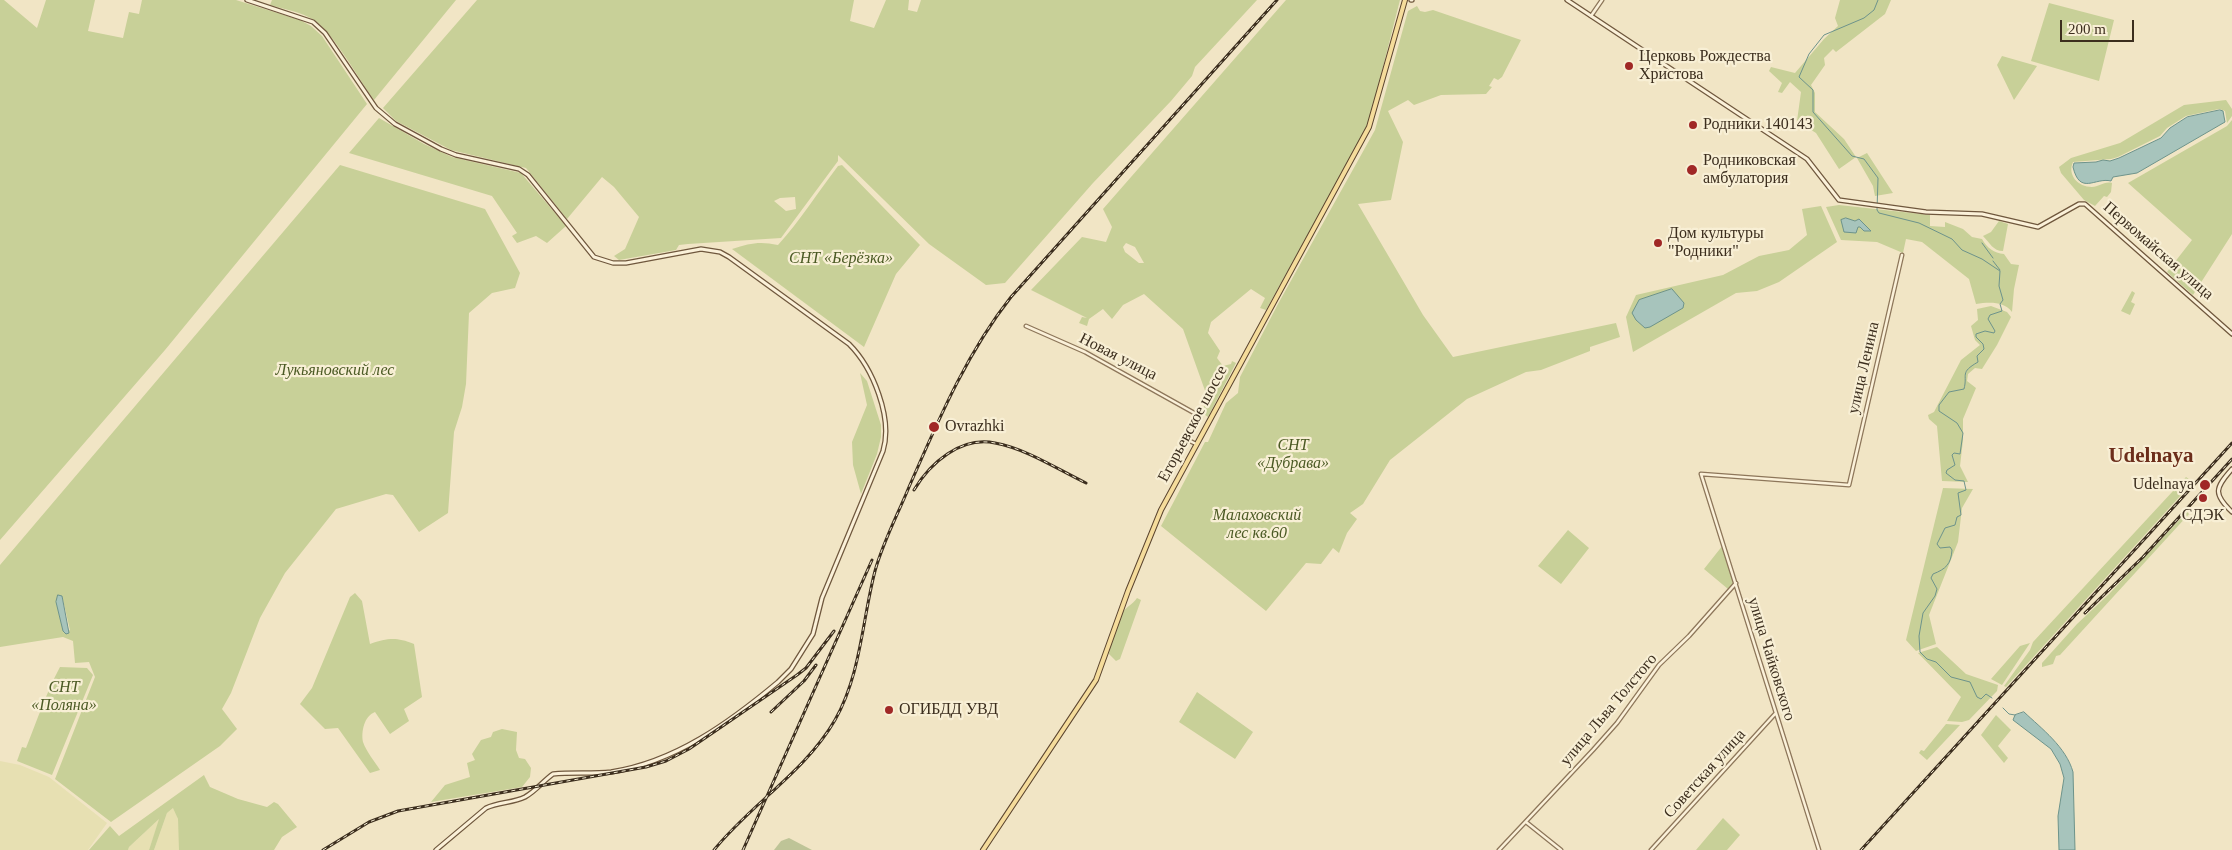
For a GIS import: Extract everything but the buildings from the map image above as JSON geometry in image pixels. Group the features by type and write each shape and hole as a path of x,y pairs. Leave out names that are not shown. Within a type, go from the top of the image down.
{"main road":[{"path":"247,0 313,22 325,33 376,108 395,124 441,150 519,169 528,175 586,250 594,257 613,263 626,263 701,250 720,252 849,344 865,362 870,373 887,428 887,438 822,598 813,634 791,670 764,694 684,748 655,761 610,772 553,774 538,789 523,798 495,804 486,808 436,850"},
{"name":"Егорьевское шоссе","path":"983,850 1096,680 1154,526 1196,444 1369,127 1405,0"},
{"path":"1567,0 1591,16"},
{"name":"Первомайская улица","path":"1591,16 1807,159 1836,198 1871,206 1926,212 1982,214 2038,227 2080,204 2089,207 2232,334"},
{"path":"2232,469 2218,488 2221,500 2232,512"}],"street":[{"path":"1591,16 1602,0"},
{"name":"улица Ленина","path":"1701,474 1849,486 1902,255"},
{"name":"Новая улица","path":"1026,326 1084,352 1196,414 1192,433 1186,439 1196,444"},
{"name":"улица Чайковского","path":"1701,474 1819,850"},
{"name":"улица Льва Толстого","path":"1499,850 1617,723 1660,665 1736,583"},
{"name":"Советская улица","path":"1651,850 1776,714"},
{"path":"1526,822 1561,850"}],"shaded area":[{"path":"0,761 20,765 49,777 107,823 88,850 0,850"},
{"path":"174,807 178,819 181,847 179,850 154,850 167,813"},
{"path":"160,818 149,850 128,850 129,847"}],"green space":[{"path":"0,0 4,0 37,28 46,0 95,0 88,31 123,38 129,12 139,14 142,0 236,0 300,20 311,26 322,36 367,104 165,350 0,540"},
{"path":"272,0 456,0 374,100 337,45 321,26 304,15 270,5"},
{"path":"477,0 854,0 850,21 874,28 886,0 909,0 908,10 917,12 921,0 1257,0 1195,67 1192,76 1171,101 1093,183 1005,283 986,285 929,244 838,155 838,161 781,238 679,245 676,250 619,260 614,256 625,249 639,217 614,187 602,177 567,219 526,168 451,150 396,121 383,108","holes":["795,197 796,209 786,211 774,201 780,198"]},
{"path":"1286,0 1400,0 1368,126 1266,310 1260,308 1265,298 1251,289 1211,322 1208,333 1220,351 1217,358 1223,366 1231,364 1232,361 1236,363 1208,417 1201,412 1208,399 1183,329 1144,294 1123,305 1112,319 1103,309 1089,319 1087,326 1079,323 1082,317 1087,318 1031,290 1082,237 1106,242 1112,227 1103,209","holes":["1126,243 1135,247 1144,263 1139,263 1125,252 1123,247"]},
{"path":"1840,0 1891,0 1885,14 1836,52 1833,49 1824,58 1825,65 1811,85 1815,93 1815,112 1844,139 1856,157 1839,169 1816,133 1797,121 1801,92 1790,82 1782,93 1778,92 1782,83 1769,71 1771,67 1795,73 1824,39 1838,26 1835,18"},
{"path":"2049,3 2114,20 2099,81 2031,61"},
{"name":"Малаховский лес кв.60","path":"1417,6 1420,11 1433,10 1521,40 1502,77 1498,80 1494,78 1489,86 1492,87 1486,94 1441,95 1414,105 1408,100 1388,111 1403,142 1391,200 1358,204 1423,315 1453,357 1616,323 1620,337 1590,347 1590,351 1541,370 1526,372 1467,399 1390,460 1363,504 1350,513 1357,519 1347,533 1339,553 1333,548 1321,564 1306,563 1266,611 1161,526 1205,442 1208,442 1226,403 1238,393 1240,377 1278,304 1375,130 1408,11"},
{"path":"2002,56 2037,66 2014,100 1997,65"},
{"path":"2226,100 2232,109 2232,116 2227,123 2225,111 2219,109 2186,116 2167,128 2160,136 2118,157 2073,162 2071,171 2078,183 2092,187 2112,183 2111,192 2107,197 2104,196 2095,206 2084,200 2061,173 2059,167 2071,158 2120,143 2184,105"},
{"path":"379,118 424,144 452,157 521,173 566,226 547,243 536,236 517,243 512,236 517,233 492,196 349,153"},
{"path":"2232,120 2232,234 2193,295 2167,272 2192,240 2128,183 2227,126"},
{"path":"1867,153 1893,193 1875,196 1873,186 1857,158"},
{"name":"Лукьяновский лес","path":"340,165 485,209 520,273 515,288 492,293 469,313 466,384 462,407 454,432 448,513 419,532 393,495 386,494 336,509 285,573 260,618 231,693 222,709 237,729 220,746 111,822 55,779 95,677 89,662 75,663 73,641 63,637 0,647 0,565","holes":["62,596 70,630 64,633 56,602"]},
{"name":"СНТ «Берёзка»","path":"842,165 920,245 896,274 864,347 732,249 755,243 778,245 838,166"},
{"path":"1839,205 1930,215 1930,226 1945,227 1945,222 1963,229 1972,237 1982,239 1991,250 2004,254 2011,264 2019,265 2012,312 2001,304 1976,304 1969,279 1922,242 1906,239 1903,253 1877,242 1841,240 1826,207"},
{"path":"1821,206 1837,242 1779,282 1757,291 1736,293 1633,352 1626,317 1636,295 1723,275 1759,256 1789,250 1807,235 1802,209"},
{"path":"1999,221 2008,224 2003,251 1994,248 1983,236 1991,232"},
{"path":"2132,291 2135,293 2131,302 2135,304 2130,315 2121,311"},
{"path":"1991,306 2007,312 2011,317 1982,369 1975,368 1968,374 1967,381 1976,388 1963,419 1960,466 1968,482 1942,481 1937,426 1929,419 1928,415 1934,412 1961,360 1980,345 1975,340 1971,326 1978,320 1977,309"},
{"path":"860,373 867,381 881,425 881,437 877,454 861,494 853,465 852,442 867,405"},
{"path":"2186,477 2193,482 2006,687 2004,686 2030,650 2033,642"},
{"path":"1943,488 1973,489 1962,508 1958,542 1929,615 1936,644 1916,651 1906,640"},
{"path":"2187,512 2189,514 2060,655 2056,656 2053,664 2042,667 2042,663 2077,624 2109,594"},
{"path":"1568,530 1589,548 1561,584 1538,566"},
{"path":"1723,545 1734,582 1728,589 1704,569"},
{"path":"355,593 362,601 370,644 392,639 414,644 422,697 404,709 409,721 390,734 375,712 368,717 362,734 363,742 380,770 370,773 338,728 325,729 300,704 312,688 350,597"},
{"path":"1137,598 1141,600 1120,659 1116,661 1109,654 1116,626 1124,610"},
{"path":"2030,643 2002,685 1991,679 2020,646"},
{"path":"1937,647 1966,674 1998,685 1997,691 1969,720 1962,722 1947,721 1961,697 1918,653"},
{"name":"СНТ «Поляна»","path":"60,667 87,668 93,675 52,775 17,761 22,747 26,748"},
{"path":"1197,692 1253,732 1235,759 1179,722"},
{"path":"1996,715 2011,730 1998,746 2008,758 2004,763 1981,735"},
{"path":"1946,724 1960,725 1927,760 1919,753 1921,750 1924,751"},
{"path":"502,729 517,732 516,750 519,758 525,759 531,768 530,777 522,787 431,802 445,785 470,777 467,763 475,760 472,754 481,740 491,737 493,732"},
{"path":"204,775 210,787 238,799 267,807 274,802 278,804 297,827 282,837 274,850 179,850 178,819 173,808 167,813 154,850 149,850 159,819 128,850 89,850 110,826 119,836"},
{"path":"1723,818 1740,835 1727,850 1696,850"},
{"path":"789,838 812,850 774,850 781,841"}],"water":[{"path":"2223,111 2225,122 2137,173 2113,177 2111,181 2105,180 2089,183 2080,181 2076,176 2073,167 2074,163 2110,161 2119,158 2161,138 2170,128 2187,117"},
{"path":"1846,218 1855,221 1859,219 1871,231 1864,231 1858,227 1856,233 1844,232 1841,220"},
{"path":"1672,289 1684,303 1683,308 1650,327 1645,328 1636,320 1632,313 1639,300"},
{"path":"58,595 62,596 69,633 66,634 63,631 56,602"},
{"path":"2024,712 2046,732 2065,754 2070,763 2073,772 2075,850 2059,850 2058,816 2064,778 2060,764 2051,749 2013,720 2015,715"}],"waterway":[{"path":"1878,0 1874,10 1864,18 1824,35 1809,54 1799,77 1813,90 1813,112 1852,156 1864,159 1878,178 1877,210 1879,213 1919,223 1952,239 1962,250 1982,259 2000,271 1999,286 2003,300 2000,304 2002,311 1990,315 1988,319 1995,331 1994,333 1985,331 1976,334 1984,349 1977,356 1978,362 1966,371 1964,389 1949,392 1939,405 1939,411 1957,423 1963,433 1960,454 1954,453 1952,455 1955,465 1947,470 1946,473 1955,480 1964,481 1966,490 1958,493 1961,515 1957,517 1955,525 1945,528 1937,544 1940,548 1950,547 1952,550 1947,565 1933,574 1931,578 1937,589 1935,596 1923,613 1919,636 1920,652 1927,659 1936,662 1951,677 1970,682 1977,697 1981,699 1986,694 1992,698"},
{"path":"1982,243 1993,258"},
{"path":"1993,261 2000,270"},
{"path":"2003,708 2009,714 2015,715"}],"railway":[{"path":"714,850 744,818 809,756 835,720 844,702 856,666 875,571 886,539 931,437 980,341 1011,297 1277,0"},
{"path":"914,490 938,461 959,448 982,442 995,443 1019,450 1086,483"},
{"path":"1861,850 2232,443"},
{"path":"2085,613 2143,557 2232,459"},
{"path":"743,850 872,560"},
{"path":"323,850 369,822 398,811 646,767 666,761 689,749 797,675 806,668 834,631"},
{"path":"771,712 804,681 816,665"}],"place":[{"name":"Церковь Рождества Христова","path":"1629,66"},
{"name":"Родники 140143","path":"1693,125"},
{"name":"Родниковская амбулатория","path":"1692,170"},
{"name":"Дом культуры \"Родники\"","path":"1658,243"},
{"name":"Ovrazhki","path":"934,427"},
{"name":"Udelnaya","path":"2205,485"},
{"name":"СДЭК","path":"2203,498"},
{"name":"ОГИБДД УВД","path":"889,710"}],"district":[{"name":"Udelnaya","path":"2151,457"}],"park label":[{"name":"СНТ «Дубрава»","path":"1293,455"}]}
